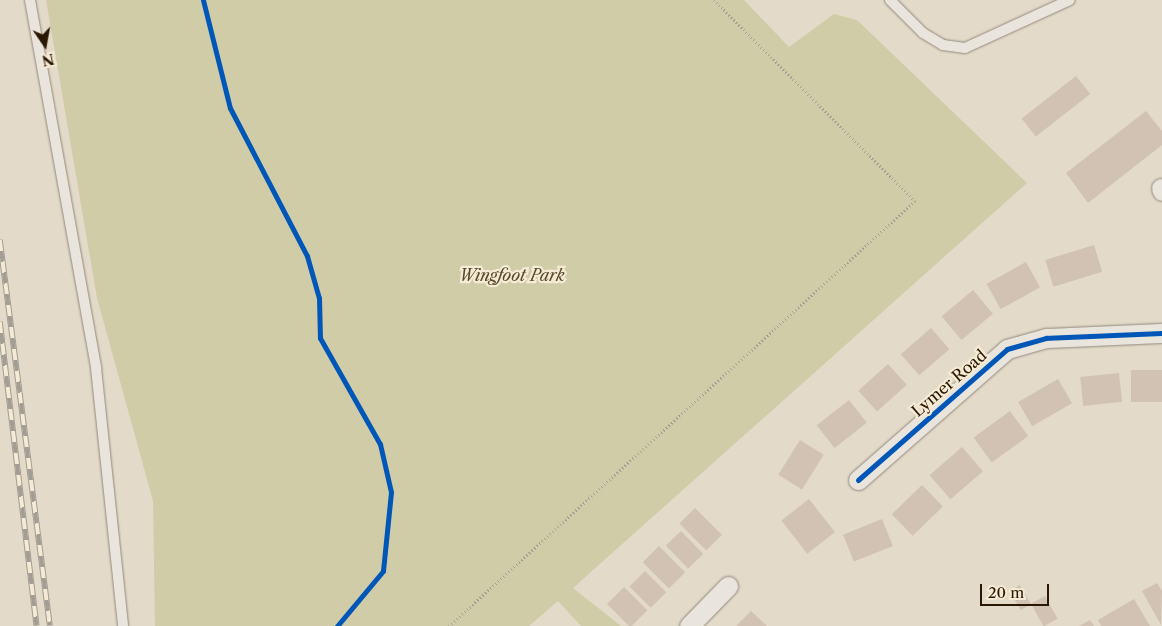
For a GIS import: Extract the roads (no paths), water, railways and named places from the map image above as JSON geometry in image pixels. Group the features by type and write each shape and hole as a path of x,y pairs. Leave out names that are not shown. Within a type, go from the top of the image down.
{"street":[{"name":"Lymer Road","path":"858,480 1007,349 1046,338 1162,333"},
{"path":"689,626 728,586"}],"lane":[{"path":"30,0 96,368 123,626"},
{"path":"890,0 930,37 943,45 965,48 1070,0"}],"railway":[{"path":"0,240 50,626"},
{"path":"0,322 37,626"}],"park label":[{"name":"Wingfoot Park","path":"512,275"}]}
